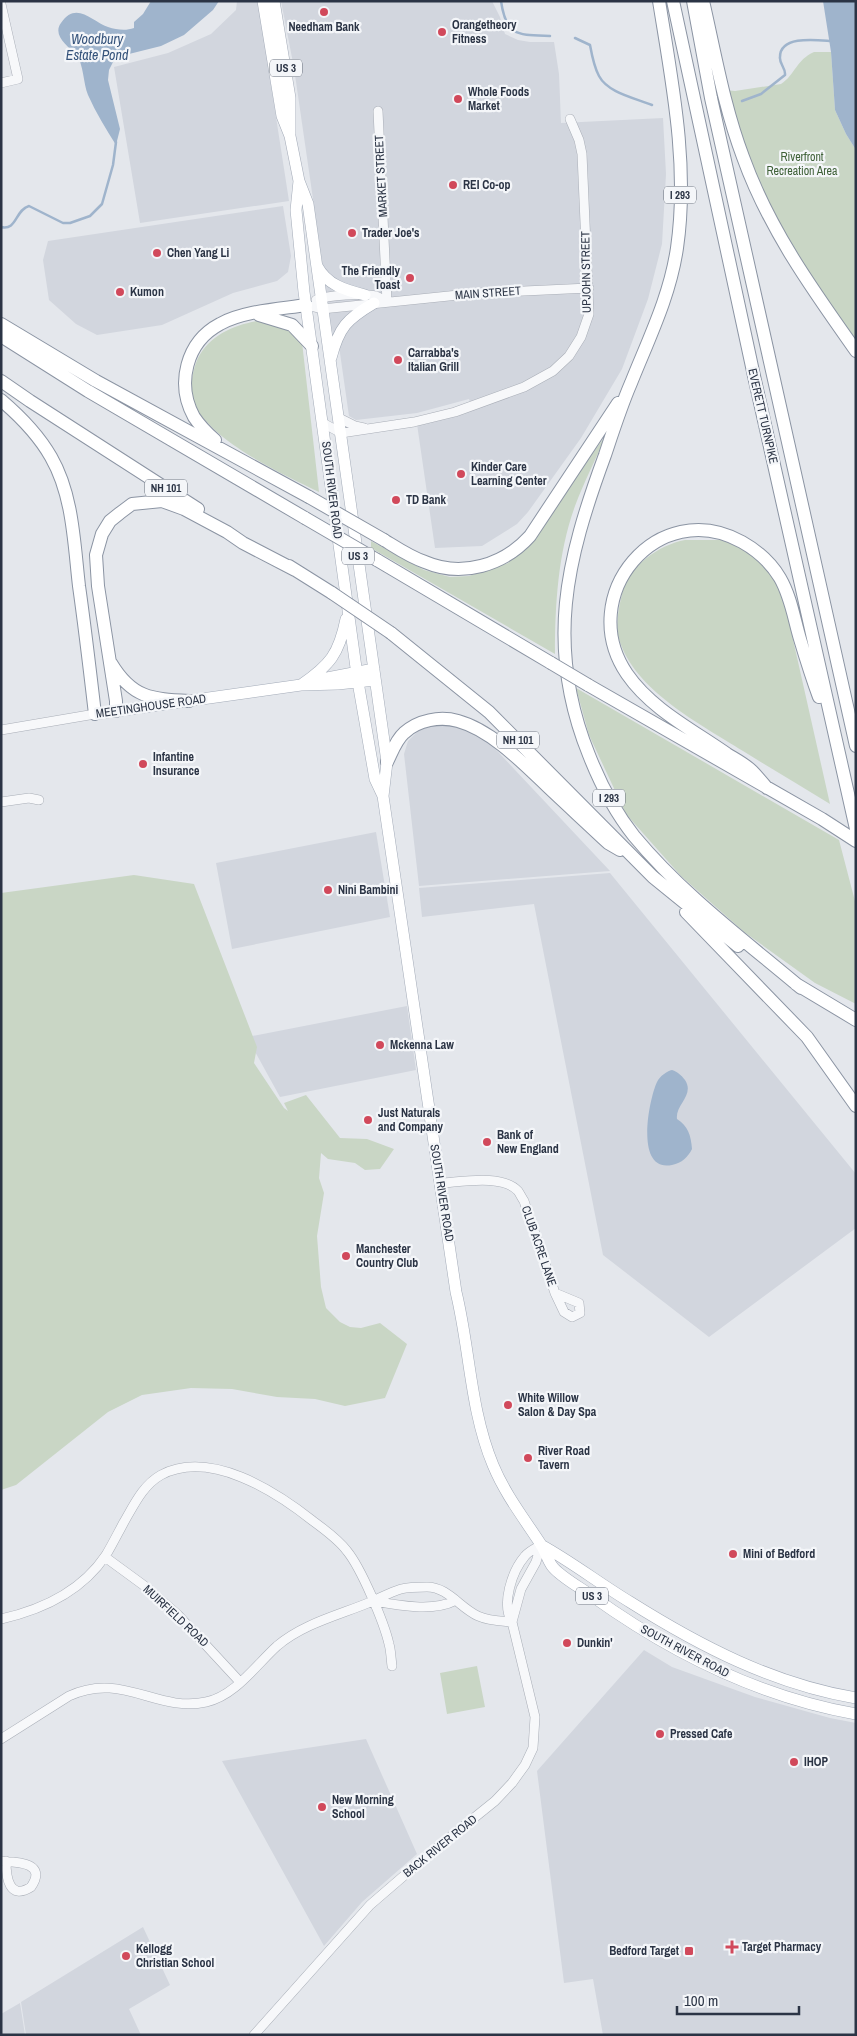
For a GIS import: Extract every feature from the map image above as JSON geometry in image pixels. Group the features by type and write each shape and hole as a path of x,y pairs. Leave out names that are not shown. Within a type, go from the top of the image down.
{"highway":[{"name":"I 293","path":"659,1 677,125 680,195 677,249 663,306 631,382 589,500 571,567 563,631 566,678 579,728 604,788 632,834 654,859 694,898 801,988 856,1020"},
{"name":"EVERETT TURNPIKE","path":"673,1 856,829"},
{"name":"EVERETT TURNPIKE","path":"692,1 711,98 856,746"},
{"path":"703,1 734,130 757,193 778,236 803,277 856,350"},
{"path":"225,450 195,417 186,394 185,373 194,347 205,335 226,321 306,305"},
{"path":"254,314 292,325 312,346"},
{"path":"1,324 96,381 225,450 426,563 454,569 480,567 503,558 521,545 536,528 631,382"},
{"path":"1,336 103,401 588,685 822,819 856,841"},
{"name":"NH 101","path":"1,381 332,593 391,633 489,712 653,877 758,962 801,988"},
{"path":"1,400 30,427 43,443 55,464 64,486 71,520 95,714"},
{"path":"116,711 98,586 97,550 102,534 110,521 132,504 162,501 184,509 295,570"},
{"path":"767,788 752,770 652,701 626,673 618,656 612,638 610,619 612,601 618,582 634,559 648,547 665,538 693,531 721,534 747,545 769,563 780,578 788,595 800,639 844,775"},
{"path":"108,658 118,675 139,694 158,700 188,701"},
{"path":"387,762 398,739 410,728 439,719 458,721 476,729 510,752 608,843 636,859"},
{"path":"653,877 807,1037 856,1106"}],"main road":[{"name":"SOUTH RIVER ROAD","path":"263,1 282,116 290,136"},
{"name":"SOUTH RIVER ROAD","path":"274,1 290,98 290,136 298,181 308,204 375,674 387,762 383,796 456,1292 481,1428 500,1482 519,1514 541,1545 553,1568 611,1610 683,1652 747,1682 817,1706 856,1714"},
{"name":"SOUTH RIVER ROAD","path":"298,181 296,210 306,305 347,612 375,780 383,796"},
{"path":"316,265 321,275 332,284 365,295"},
{"path":"330,362 342,328 354,315 374,303"},
{"path":"301,685 318,673 331,660 343,634 347,612"},
{"name":"MEETINGHOUSE ROAD","path":"95,714 301,685 315,680 357,678 375,674"},
{"name":"SOUTH RIVER ROAD","path":"541,1545 638,1607 735,1662 800,1686 856,1698"}],"street":[{"path":"1,4 18,79 1,83"},
{"name":"MARKET STREET","path":"378,111 386,302"},
{"name":"UPJOHN STREET","path":"341,432 354,432 367,428 414,422 455,412 524,387 553,371 569,356 581,337 589,314 582,154 580,140 570,119"},
{"name":"MAIN STREET","path":"306,305 374,303 439,296 589,288"},
{"name":"MAIN STREET","path":"321,304 365,295 377,296 386,302"},
{"name":"UPJOHN STREET","path":"339,418 355,426 367,428"},
{"path":"323,423 341,432"},
{"name":"MEETINGHOUSE ROAD","path":"1,730 95,714"},
{"path":"1,802 30,798 38,800"},
{"name":"CLUB ACRE LANE","path":"441,1184 496,1180 508,1184 517,1190 524,1201 555,1292"},
{"path":"1,1619 34,1610 56,1600 78,1584 105,1557 135,1502 152,1482 170,1471 182,1468 202,1468 237,1476 272,1492 334,1537 353,1560 373,1601 386,1634 392,1666"},
{"name":"BACK RIVER ROAD","path":"254,2035 370,1905 495,1801 512,1783 525,1765 533,1748 536,1717 512,1622 521,1589 536,1562 541,1545"},
{"name":"MUIRFIELD ROAD","path":"105,1557 146,1587 178,1615 240,1682"},
{"path":"1,1739 81,1691 96,1687 172,1702 197,1704 210,1701 240,1682 278,1645 308,1626 399,1589 426,1587 442,1590 479,1617 512,1622"},
{"path":"373,1601 408,1606 441,1605 454,1600"}],"shaded area":[{"path":"237,1 258,1 289,201 140,223 114,67 168,53 211,34 236,10"},
{"path":"281,1 492,1 500,17 505,34 518,40 530,42 554,42 559,74 561,123 663,118 666,174 662,244 648,299 622,369 581,438 528,512 517,524 482,546 435,548 417,424 473,410 469,399 417,413 356,420 349,416 340,353 332,330 294,68"},
{"path":"283,206 291,256 288,272 277,281 233,293 162,325 97,335 76,324 49,300 43,260 48,241"},
{"path":"439,724 459,725 486,739 610,871 419,886 404,754 408,741 419,730"},
{"path":"376,832 390,917 232,949 216,863"},
{"path":"610,873 856,1174 856,1228 709,1337 603,1255 534,904 422,917 419,888"},
{"path":"407,1006 416,1070 280,1097 247,1037"},
{"path":"644,1650 672,1667 755,1697 830,1718 856,1723 856,2035 603,2035 593,1979 564,1983 537,1771"},
{"name":"New Morning School","path":"366,1739 417,1854 362,1902 324,1946 222,1761"},
{"name":"Kellogg Christian School","path":"143,1927 170,1985 129,2009 141,2035 26,2035 21,2002"},
{"path":"20,2003 25,2035 1,2035 1,2014"}],"green space":[{"name":"Riverfront Recreation Area","path":"814,52 831,52 835,110 856,150 856,347 764,209 724,90 735,91 781,84 803,59"},
{"path":"257,321 282,326 292,332 302,342 319,492 269,467 233,445 205,420 193,401 191,389 193,376 196,363 203,350 223,333 239,325"},
{"path":"606,435 582,488 569,524 561,560 557,598 555,654 371,548 371,541 424,570 450,577 469,576 508,563 533,535"},
{"path":"685,540 722,540 753,553 769,570 783,595 830,804 670,704 653,690 627,657 619,639 617,628 625,584 631,574 646,558 665,547"},
{"path":"576,688 839,840 856,905 856,1004 815,983 744,932 681,876 626,814 589,735"},
{"name":"Manchester Country Club","path":"134,875 194,884 257,1047 254,1063 284,1108 288,1111 284,1103 306,1095 340,1138 367,1139 394,1149 380,1169 365,1170 355,1163 328,1159 321,1153 319,1178 324,1193 317,1236 321,1287 326,1308 340,1322 350,1327 361,1328 380,1323 407,1344 385,1398 345,1406 315,1399 277,1397 232,1389 191,1388 142,1395 108,1412 16,1485 1,1490 1,893"},
{"path":"477,1666 485,1707 447,1714 440,1673"}],"water":[{"name":"Woodbury Estate Pond","path":"151,1 219,1 213,10 184,35 161,46 125,55 113,62 109,70 108,80 120,129 116,145 88,95 79,59 62,40 58,32 59,27 67,16 79,13 108,27 121,30 131,29 134,28 134,22 143,14"},
{"path":"823,1 856,1 856,150 835,110 831,52"},
{"path":"672,1070 681,1075 687,1085 688,1090 677,1114 677,1119 688,1131 692,1149 682,1161 672,1165 660,1164 652,1158 648,1147 647,1133 648,1118 657,1082 664,1074"}],"waterway":[{"path":"501,1 506,22 515,32 550,36"},
{"path":"575,38 590,45 597,73 603,82 615,91 652,105"},
{"path":"742,101 761,94 785,75 780,57 786,45 800,40 831,41"},
{"path":"1,227 10,226 24,208 29,206 63,223 70,223 90,216 102,204 113,165 116,142"}],"place":[{"name":"Needham Bank","path":"324,12"},
{"name":"Orangetheory Fitness","path":"442,32"},
{"name":"Whole Foods Market","path":"458,99"},
{"name":"REI Co-op","path":"453,185"},
{"name":"Trader Joe's","path":"352,233"},
{"name":"Chen Yang Li","path":"157,253"},
{"name":"The Friendly Toast","path":"410,278"},
{"name":"Kumon","path":"120,292"},
{"name":"Carrabba's Italian Grill","path":"398,360"},
{"name":"Kinder Care Learning Center","path":"461,474"},
{"name":"TD Bank","path":"396,500"},
{"name":"Infantine Insurance","path":"143,764"},
{"name":"Nini Bambini","path":"328,890"},
{"name":"Mckenna Law","path":"380,1045"},
{"name":"Just Naturals and Company","path":"368,1120"},
{"name":"Bank of New England","path":"487,1142"},
{"name":"Manchester Country Club","path":"346,1256"},
{"name":"White Willow Salon & Day Spa","path":"508,1405"},
{"name":"River Road Tavern","path":"528,1458"},
{"name":"Mini of Bedford","path":"733,1554"},
{"name":"Dunkin'","path":"567,1643"},
{"name":"Pressed Cafe","path":"660,1734"},
{"name":"IHOP","path":"794,1762"},
{"name":"New Morning School","path":"322,1807"},
{"name":"Target Pharmacy","path":"732,1947"},
{"name":"Bedford Target","path":"689,1951"},
{"name":"Kellogg Christian School","path":"126,1956"}]}
